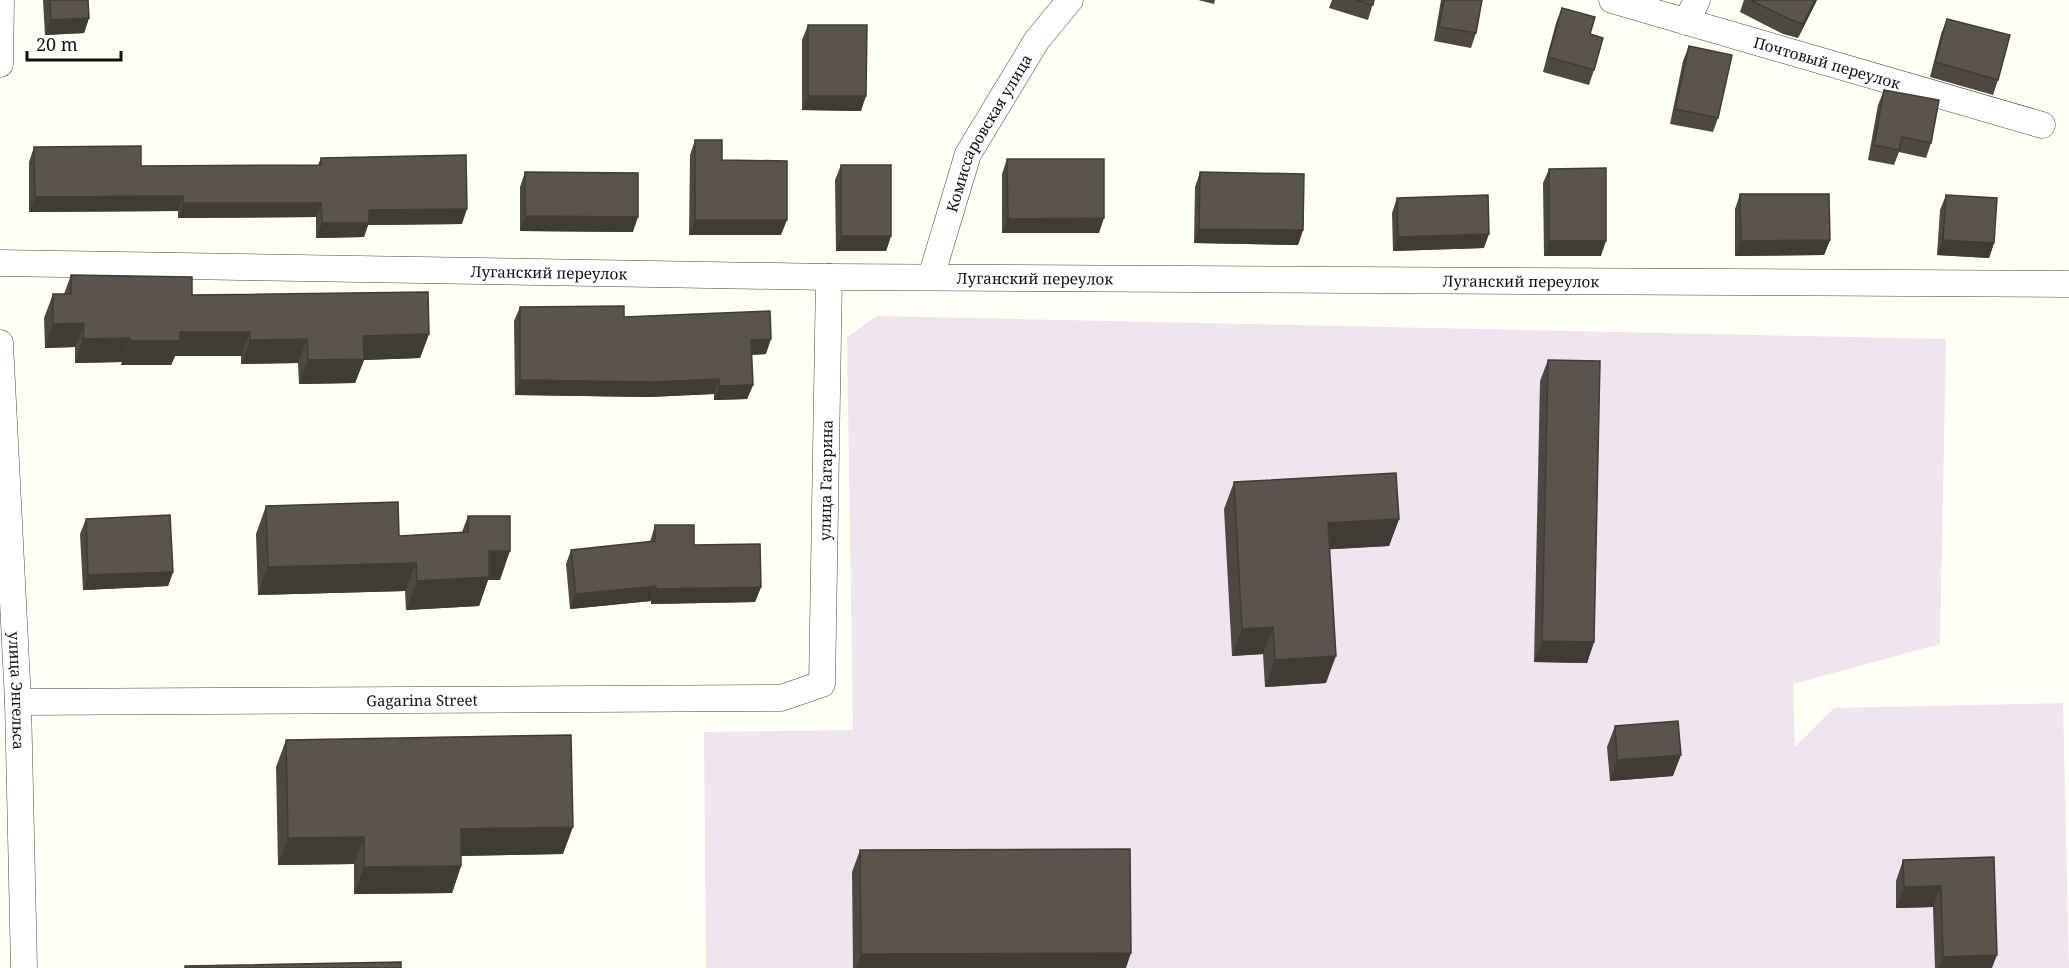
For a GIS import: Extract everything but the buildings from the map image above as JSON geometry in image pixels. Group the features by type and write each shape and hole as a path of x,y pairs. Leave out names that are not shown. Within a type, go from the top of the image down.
{"street":[{"path":"0,64 1,0"},
{"name":"Комиссаровская улица","path":"931,277 968,154 1037,40 1070,0"},
{"name":"Почтовый переулок","path":"1612,0 2042,125"},
{"path":"1686,22 1697,0"},
{"name":"Луганский переулок","path":"0,263 829,277 2069,284"},
{"name":"улица Гагарина","path":"18,702 781,698 822,684 829,277"},
{"name":"улица Энгельса","path":"0,343 18,702 24,968"}],"shaded area":[{"path":"877,316 1946,339 1940,644 1793,684 1795,747 1834,708 2063,703 2069,968 706,968 704,732 853,730 847,337"}]}
